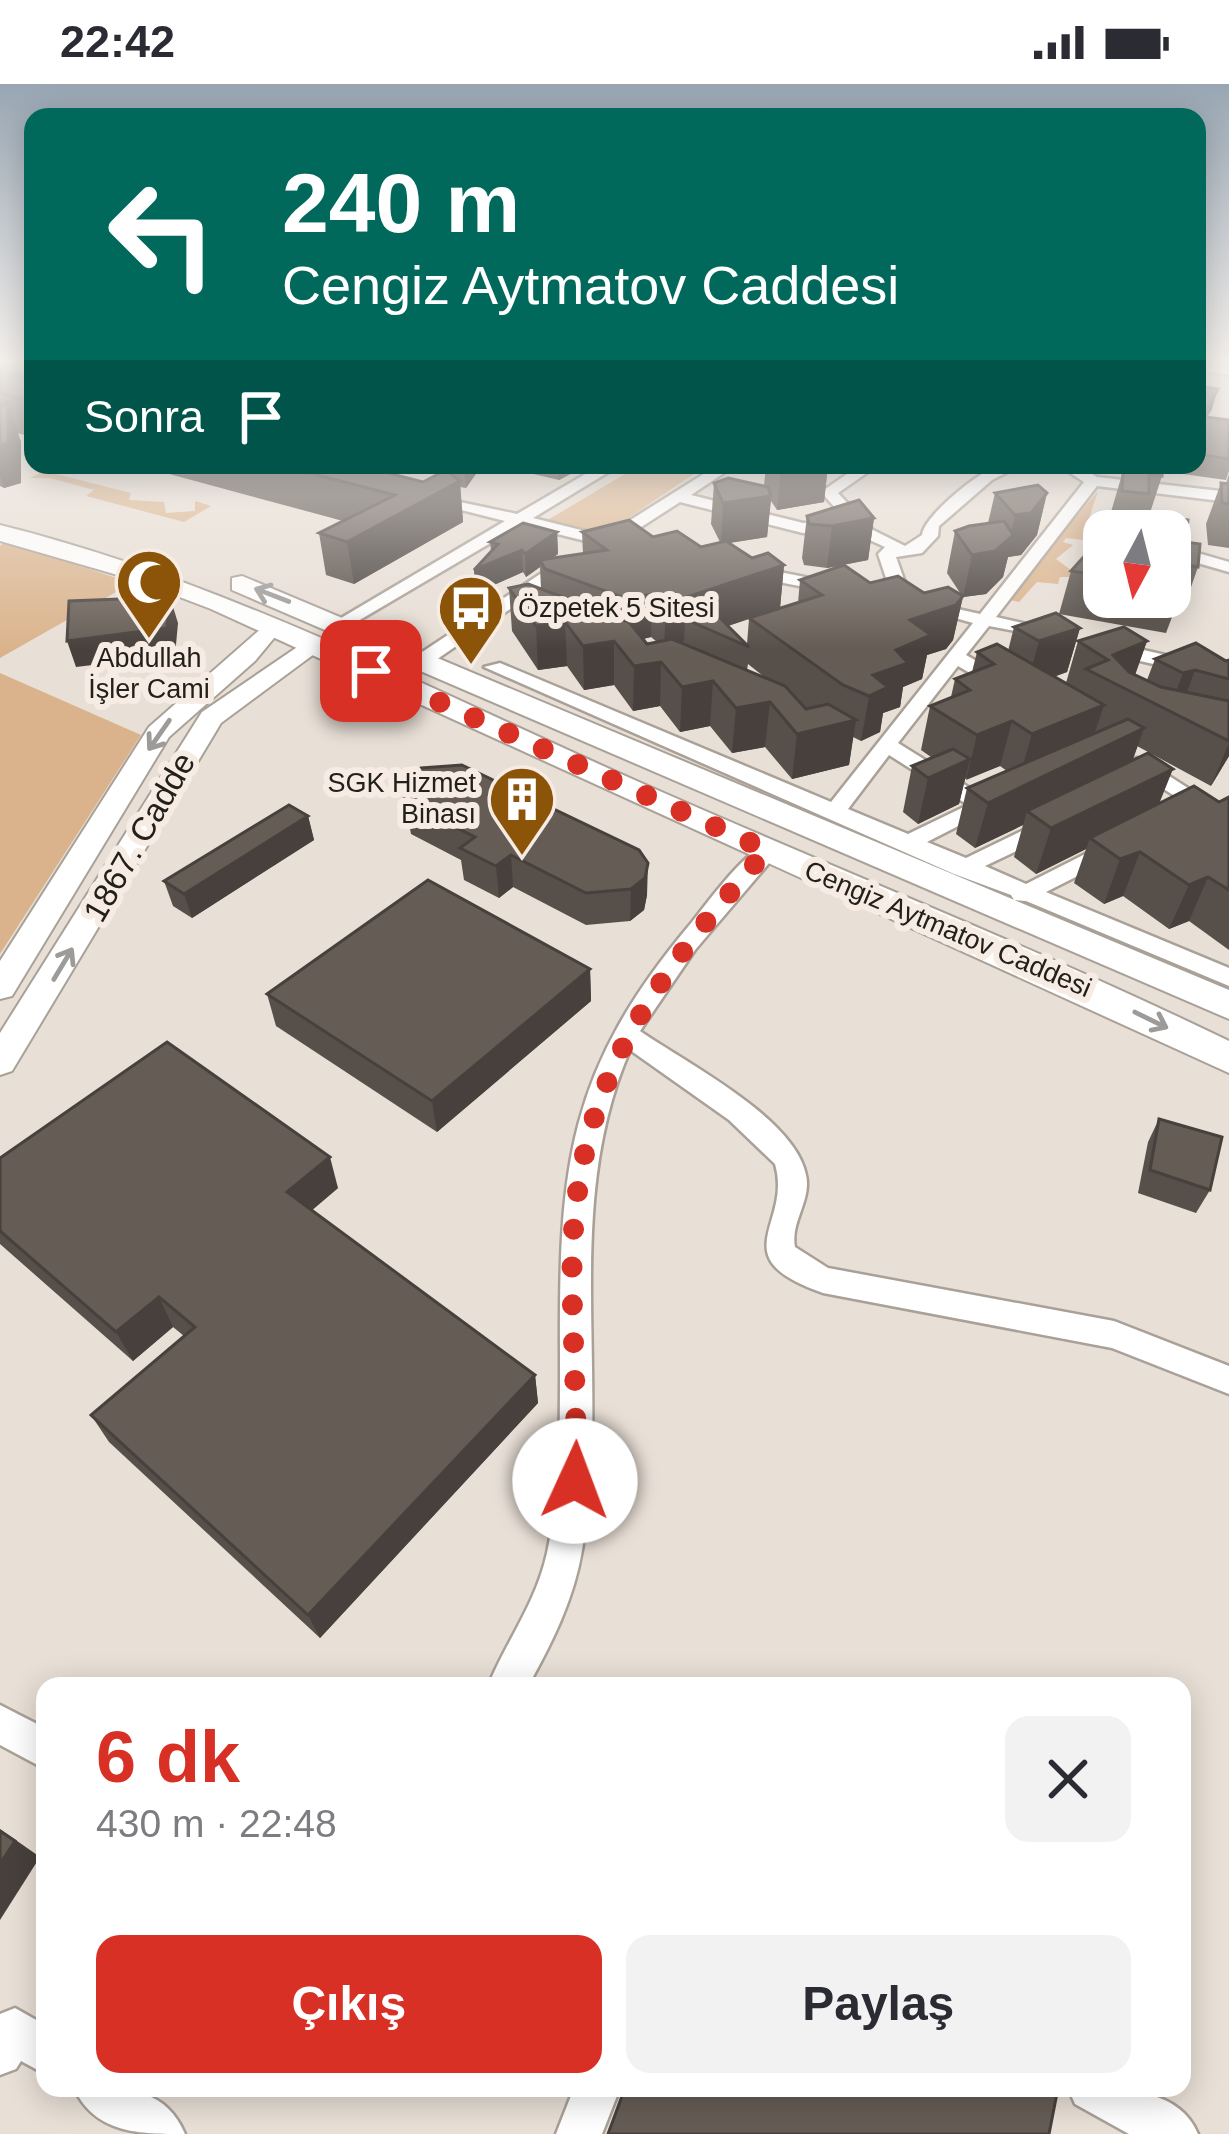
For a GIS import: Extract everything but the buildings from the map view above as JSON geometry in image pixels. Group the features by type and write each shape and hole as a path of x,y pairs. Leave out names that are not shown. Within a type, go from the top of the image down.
{"main road":[{"name":"Cengiz Aytmatov Caddesi","path":"0,512 191,565 1229,984"},
{"name":"Cengiz Aytmatov Caddesi","path":"0,533 144,574 272,626 1105,997 1229,1058"}],"street":[{"path":"340,624 597,474"},
{"path":"423,660 715,474"},
{"path":"856,474 829,492 856,523 897,546 886,554"},
{"path":"886,554 916,549 930,536 931,524 994,474"},
{"path":"1081,474 1093,481 1229,497"},
{"path":"343,476 386,486"},
{"path":"832,813 1093,481"},
{"path":"408,492 648,551"},
{"path":"683,497 803,528 856,523"},
{"path":"886,554 903,602"},
{"path":"1191,556 1229,568"},
{"path":"717,564 856,592 824,603"},
{"path":"880,597 1069,639"},
{"path":"504,608 525,615"},
{"name":"1867. Cadde","path":"0,988 158,734 190,699 252,654 272,626"},
{"name":"1867. Cadde","path":"0,1062 208,721 312,644"},
{"path":"1091,644 1229,675"},
{"path":"955,656 1022,694"},
{"path":"493,667 1229,984"},
{"path":"1156,684 1199,668"},
{"path":"854,751 880,752 984,806"},
{"path":"1116,751 1223,817"},
{"path":"1120,791 1154,775"},
{"path":"904,844 1015,793"},
{"path":"1167,822 1202,804"},
{"path":"962,869 1081,811"},
{"path":"1022,896 1125,843"},
{"path":"512,1677 537,1635 568,1529 577,1441 572,1269 580,1170 596,1102 626,1034 700,927 767,850"},
{"path":"626,1034 780,1147 794,1184 776,1239 783,1259 798,1270 823,1280 1114,1335 1229,1380"},
{"path":"0,1724 36,1745"},
{"path":"0,2053 15,2030 36,2045"},
{"path":"110,2097 162,2134"},
{"path":"579,2134 593,2097"},
{"path":"1107,2097 1175,2134"}],"lane":[{"path":"364,481 376,474"}],"shaded area":[{"path":"56,474 131,493 129,500 164,502 166,513 195,511 195,501 211,506 184,522 86,496 94,490 50,478 30,478"},
{"path":"625,474 694,474 605,534 546,521"},
{"path":"1098,491 1092,510 1083,510 1083,540 1066,538 1063,542 1073,545 1056,559 1071,570 1070,577 1060,577 1058,584 1037,582 1019,602 1005,599"},
{"path":"5,542 132,583 0,658 0,546"},
{"path":"0,673 141,735 0,954"}],"place":[{"name":"Abdullah İşler Cami","path":"149,641"},
{"name":"Özpetek 5 Sitesi","path":"471,667"},
{"name":"SGK Hizmet Binası","path":"522,858"}],"route":[{"path":"371,671 767,850 647,997 602,1084 590,1120 580,1170 572,1269 578,1421 575,1481"}]}
